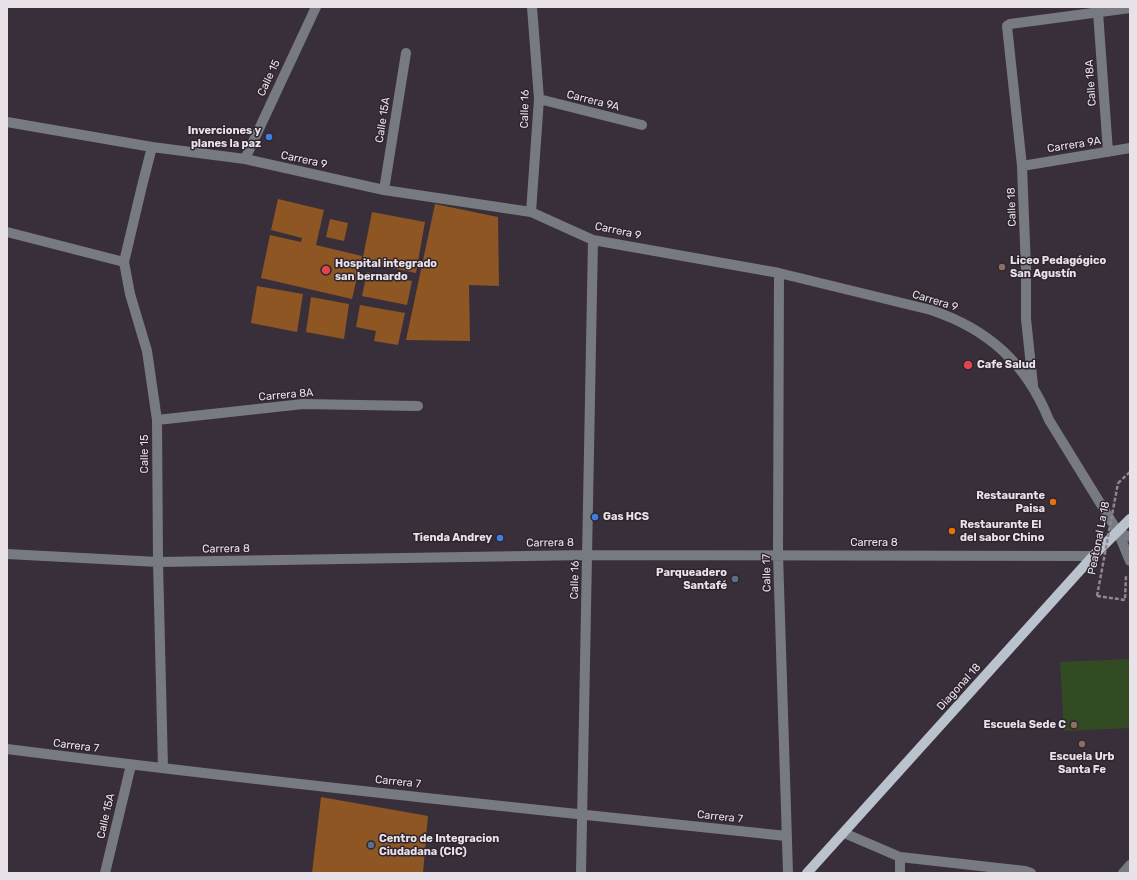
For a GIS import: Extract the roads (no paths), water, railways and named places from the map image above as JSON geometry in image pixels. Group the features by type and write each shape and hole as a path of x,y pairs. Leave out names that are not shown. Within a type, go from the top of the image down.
{"main road":[{"name":"Diagonal 18","path":"807,873 1093,556 1130,519"}],"street":[{"name":"Calle 15","path":"245,159 316,7"},
{"name":"Calle 16","path":"531,212 539,99 532,7"},
{"path":"1098,12 1130,8"},
{"name":"Calle 18","path":"1033,387 1026,319 1026,269 1022,166 1007,26 1010,24 1098,12"},
{"name":"Calle 18A","path":"1098,12 1108,152"},
{"name":"Calle 15A","path":"384,190 406,54"},
{"name":"Carrera 9A","path":"539,99 642,125"},
{"name":"Carrera 9","path":"7,122 152,147 245,159 384,190 531,212 593,240 779,273 930,310 948,316 981,333 996,344 1010,357 1033,387 1049,420 1118,532 1130,561"},
{"name":"Calle 15","path":"152,147 124,262 130,294 147,351 157,420 158,562 163,768"},
{"name":"Carrera 9A","path":"1022,166 1130,148"},
{"path":"7,232 124,262"},
{"name":"Calle 16","path":"581,873 593,240"},
{"name":"Calle 17","path":"779,273 778,554 788,873"},
{"name":"Carrera 8A","path":"157,420 303,404 418,406"},
{"path":"1118,532 1130,537"},
{"name":"Carrera 8","path":"7,554 158,562 587,555 778,554 1093,556"},
{"name":"Carrera 7","path":"7,749 131,765 787,836"},
{"name":"Calle 15A","path":"105,873 131,765"},
{"path":"844,833 900,857 1025,871 1031,873"},
{"path":"900,857 900,873"},
{"path":"1123,873 1130,865"}],"place":[{"name":"Inverciones y planes la paz","path":"269,137"},
{"name":"Liceo Pedagógico San Agustín","path":"1002,267"},
{"name":"Hospital integrado san bernardo","path":"326,270"},
{"name":"Cafe Salud","path":"968,365"},
{"name":"Restaurante Paisa","path":"1053,502"},
{"name":"Gas HCS","path":"595,517"},
{"name":"Restaurante El del sabor Chino","path":"952,531"},
{"name":"Tienda Andrey","path":"500,538"},
{"name":"Parqueadero Santafé","path":"735,579"},
{"name":"Escuela Sede C","path":"1074,725"},
{"name":"Escuela Urb Santa Fe","path":"1082,744"},
{"name":"Centro de Integracion Ciudadana (CIC)","path":"371,845"}]}
